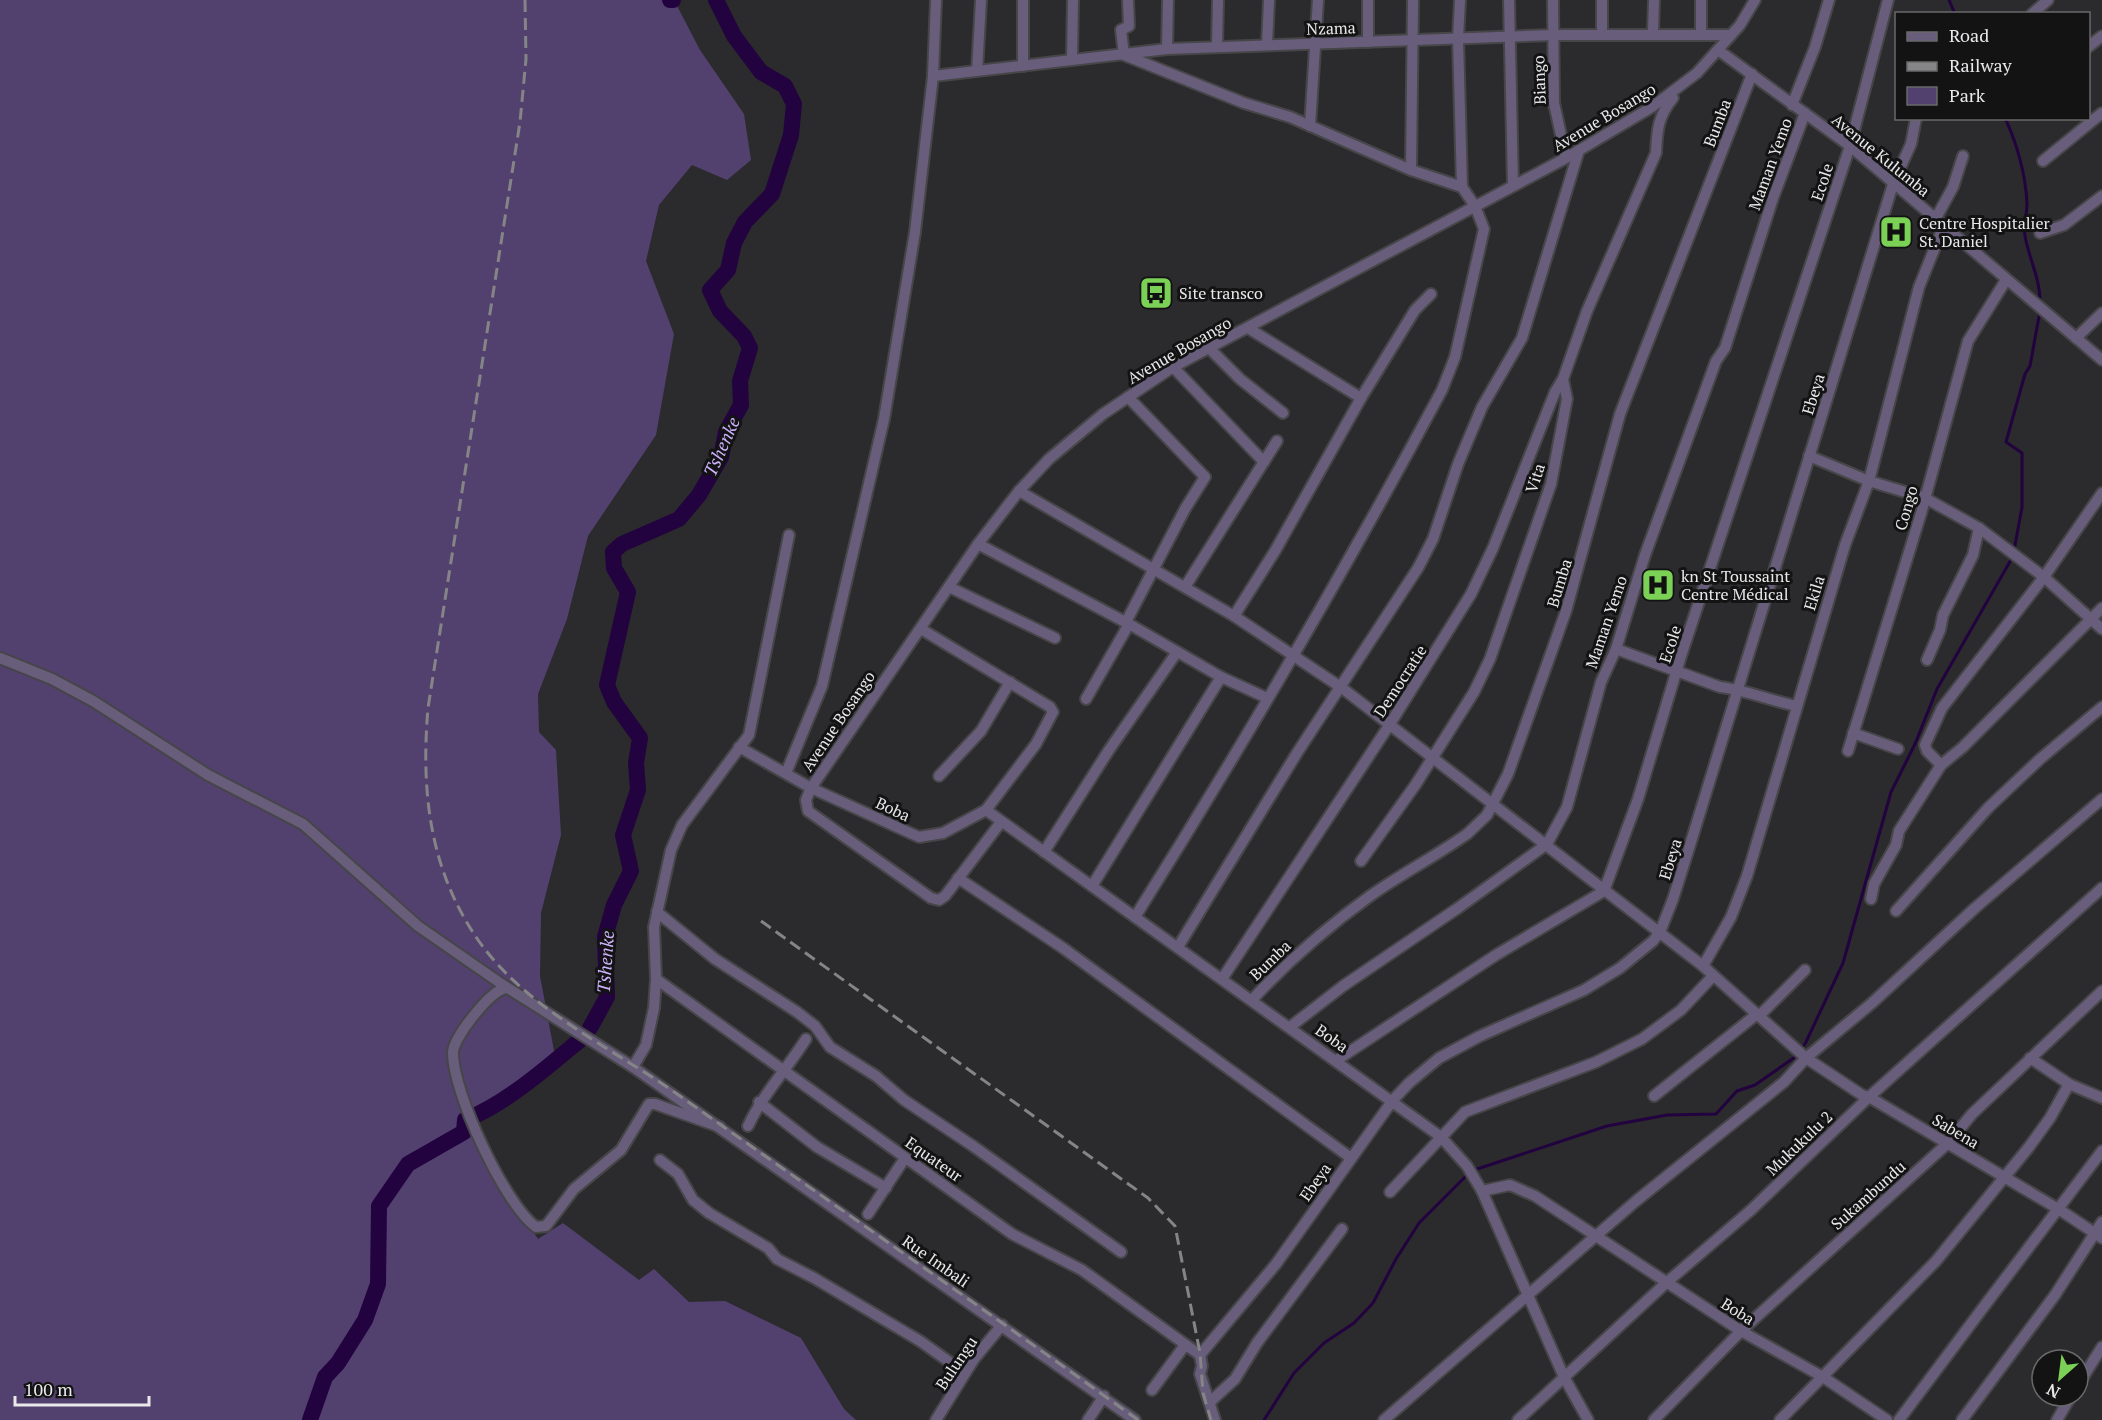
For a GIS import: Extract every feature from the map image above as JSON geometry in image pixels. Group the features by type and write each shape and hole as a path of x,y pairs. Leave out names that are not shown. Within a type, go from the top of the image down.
{"street":[{"path":"786,773 822,686 884,419 915,232 933,76 936,0"},
{"path":"977,71 981,0"},
{"path":"1023,0 1023,66"},
{"path":"1072,59 1073,0"},
{"path":"1128,0 1129,26 1121,30 1124,55 1244,103 1290,117 1412,170 1462,187"},
{"path":"1167,49 1168,0"},
{"path":"1217,47 1218,0"},
{"path":"1267,45 1269,0"},
{"path":"1310,126 1318,0"},
{"path":"1368,0 1368,42"},
{"path":"1412,170 1413,0"},
{"path":"1135,917 1267,698 1394,480 1450,374 1484,229 1474,206 1462,187 1458,39 1460,0"},
{"path":"1509,0 1513,185"},
{"name":"Biango","path":"1553,0 1555,116 1566,158"},
{"path":"1602,0 1602,34"},
{"path":"1653,33 1654,0"},
{"path":"1701,0 1701,34"},
{"name":"Avenue Bosango","path":"811,788 978,544 1019,491 1049,459 1128,397 1173,368 1279,309 1566,158 1683,86 1731,35 1755,0"},
{"name":"Maman Yemo","path":"1792,105 1815,47 1829,0"},
{"name":"Ecole","path":"1604,891 1638,799 1676,671 1850,146 1888,0"},
{"path":"2034,12 2048,0"},
{"name":"Nzama","path":"933,76 1167,49 1553,35 1653,33 1731,35"},
{"path":"2090,45 2102,36"},
{"name":"Avenue Kulumba","path":"1718,50 1850,146 2102,360"},
{"name":"Bumba","path":"1252,1000 1283,967 1330,925 1372,894 1467,834 1480,824 1493,806 1508,774 1566,611 1620,414 1752,74"},
{"name":"Vita","path":"1361,861 1398,811 1484,674 1551,484 1560,450 1567,399 1563,379 1587,311 1656,153 1661,112 1683,86"},
{"name":"Maman Yemo","path":"1290,1027 1343,986 1547,844 1567,807 1601,682 1616,649 1645,555 1716,361 1725,348 1769,208 1805,113"},
{"path":"2043,161 2102,113"},
{"name":"Ebeya","path":"1200,1355 1275,1264 1393,1100 1439,1058 1480,1036 1584,990 1633,958 1660,932 1673,899 1893,184 1911,144 1916,120"},
{"path":"1178,947 1297,753 1342,688 1418,568 1433,539 1458,464 1482,407 1522,338 1579,150"},
{"name":"Ekila","path":"1703,966 1731,917 1747,876 1845,545 1869,481 1919,287 1963,156"},
{"path":"2040,233 2064,225 2102,196"},
{"name":"Congo","path":"1848,751 1925,498 1968,341 2006,280"},
{"path":"1234,616 1275,551 1361,398 1415,310 1431,294"},
{"path":"2076,338 2102,314"},
{"path":"1248,328 1361,398"},
{"path":"1209,348 1240,379 1282,413"},
{"path":"1173,368 1264,462"},
{"name":"Democratie","path":"1222,979 1390,724 1471,594 1493,548 1555,392 1563,379"},
{"path":"1086,699 1127,623 1153,568 1205,477 1128,397"},
{"path":"1185,586 1277,441"},
{"path":"1809,456 1869,481 1925,498 1979,528 2044,577 2102,629"},
{"name":"Sabena","path":"1019,491 1185,586 1342,688 1703,966 1806,1058 1862,1095 1869,1096 1948,1143 2060,1210 2098,1236"},
{"path":"1941,765 1928,752 1925,745 1942,708 2044,577 2102,493"},
{"path":"1927,660 1940,630 1943,615 1972,555 1979,528"},
{"path":"633,1067 645,1045 650,1028 656,979 654,927 671,850 682,825 749,735 789,535"},
{"path":"978,544 1127,623 1221,677 1267,698"},
{"path":"949,586 1055,639"},
{"path":"1871,899 1874,884 1896,845 1899,831 1941,765 2102,608"},
{"path":"921,628 1050,707 1053,717 1036,744 986,810"},
{"path":"1616,649 1720,687 1738,689 1767,700 1797,706"},
{"path":"1044,852 1109,750 1177,652"},
{"name":"Rue Imbali","path":"0,658 52,679 93,701 208,775 303,824 418,926 504,985 633,1067 1104,1396 1135,1420"},
{"path":"1092,886 1221,677"},
{"path":"939,776 981,731 1010,682"},
{"path":"1896,911 1988,808 2040,759 2102,707"},
{"path":"1853,733 1898,749"},
{"name":"Boba","path":"739,747 811,788 919,837 943,833 986,810 1393,1100 1441,1137 1467,1166 1482,1191 1510,1185 1550,1205 1666,1284 1741,1331 1823,1377 1887,1420"},
{"path":"811,788 806,800 808,811 931,898 939,900 945,896 1000,822"},
{"path":"1384,1420 1594,1237 1784,1082 1806,1058 1922,959 1975,908 2102,799"},
{"path":"958,878 1063,948 1351,1158"},
{"name":"Mukukulu 2","path":"1518,1420 1666,1284 1751,1210 1869,1096 2102,888"},
{"path":"1337,1060 1496,955 1604,891"},
{"path":"657,912 716,959 815,1026 830,1047 876,1076 904,1100 973,1146 1121,1252"},
{"path":"1654,1096 1758,1015 1805,970"},
{"path":"1390,1192 1465,1112 1596,1062 1642,1039 1681,1010 1713,976"},
{"name":"Equateur","path":"656,979 1012,1234 1082,1270 1200,1355"},
{"path":"504,985 503,989 488,998 454,1047 456,1079 487,1159 533,1224 542,1228 558,1212 574,1189 621,1150 649,1104 655,1104 720,1127"},
{"name":"Sukambundu","path":"1654,1420 1741,1331 1948,1143 1972,1114 2102,991"},
{"path":"748,1126 759,1102 786,1071 806,1039"},
{"path":"2031,1058 2069,1084 2102,1098"},
{"path":"1780,1420 1936,1261 2050,1118 2069,1084"},
{"path":"759,1102 824,1151 886,1188"},
{"path":"1899,1420 1984,1305 2060,1210 2102,1151"},
{"path":"868,1214 905,1158"},
{"path":"660,1161 678,1174 693,1200 709,1213 763,1244 777,1259 814,1278 920,1341 965,1373"},
{"path":"1482,1191 1564,1377 1588,1420"},
{"path":"1962,1420 2098,1236 2102,1222"},
{"path":"1211,1401 1235,1379 1257,1343 1342,1229"},
{"name":"Bulungu","path":"936,1420 965,1373 1002,1325"},
{"path":"1152,1390 1185,1345"},
{"path":"2090,1366 2102,1347"},
{"path":"1200,1355 1202,1366 1200,1374 1211,1401 1215,1420"},
{"path":"1088,1420 1104,1396"}],"green space":[{"path":"0,0 674,0 700,50 744,114 751,160 727,180 692,165 659,205 646,261 674,334 656,435 588,536 567,619 538,694 539,732 556,750 561,835 541,913 540,976 555,1056 477,1113 481,1156 538,1239 563,1223 639,1280 654,1269 689,1302 725,1301 801,1338 844,1409 856,1420 0,1420"}],"waterway":[{"name":"Tshenke","path":"590,1028 607,997 605,937 614,905 631,871 623,835 638,790 636,763 640,738 614,702 607,685 628,592 614,568 613,552 622,544 679,519 699,495 721,457 726,432 741,405 740,381 750,348 744,336 720,311 710,290 728,270 734,243 745,222 772,194 791,135 794,104 785,86 761,72 734,36 716,0"},
{"path":"1949,0 1954,12"},
{"path":"2006,120 2023,171 2027,204 2025,236 2039,286 2040,304"},
{"path":"2014,551 2022,507 2022,453 2006,442 2025,374 2030,366 2040,311"},
{"path":"1264,1420 1294,1373 1324,1343 1354,1323 1373,1303 1396,1259 1419,1223 1471,1171 1607,1126 1667,1115 1716,1114 1737,1091 1755,1085 1798,1055 1843,963 1891,792 1915,744 1937,689 2012,558"},
{"name":"Tshenke","path":"310,1420 325,1377 338,1363 365,1320 378,1284 379,1206 408,1164 464,1132 465,1120 511,1095 580,1040"}],"railway":[{"path":"525,0 526,59 520,122 428,708 426,739 428,798 438,855 448,883 476,937 518,985 543,1005 677,1094 1138,1420"},
{"path":"761,921 1148,1198 1175,1226 1200,1353 1203,1393 1211,1420"}],"place":[{"name":"Centre Hospitalier St. Daniel","path":"1896,232"},
{"name":"Site transco","path":"1156,293"},
{"name":"kn St Toussaint Centre Médical","path":"1658,585"}]}
